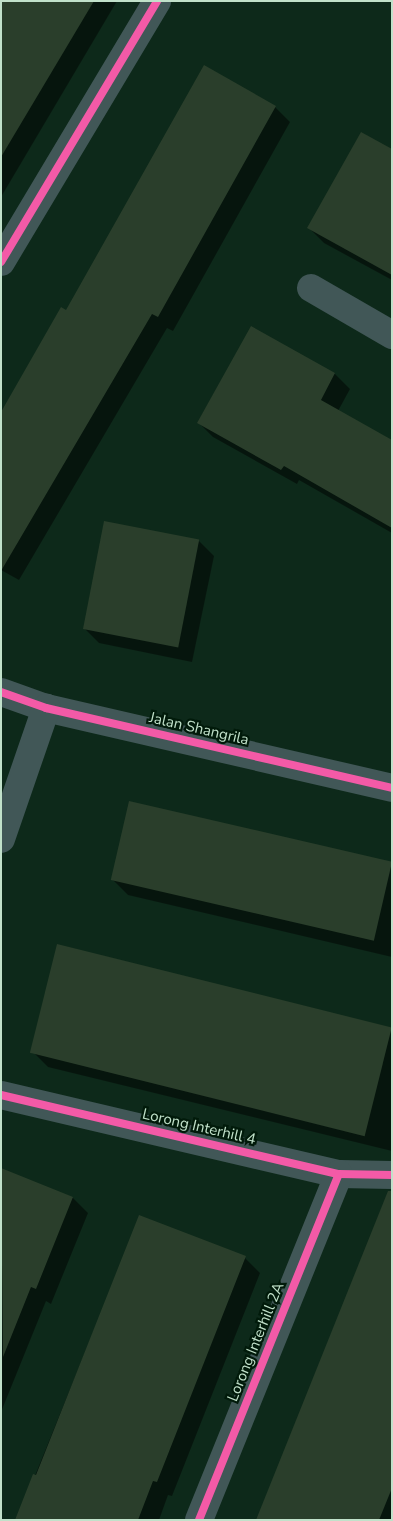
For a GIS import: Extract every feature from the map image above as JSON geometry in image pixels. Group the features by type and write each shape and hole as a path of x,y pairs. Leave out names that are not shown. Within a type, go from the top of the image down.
{"street":[{"path":"1,262 157,1"},
{"path":"311,288 392,335"},
{"name":"Jalan Shangrila","path":"1,692 46,708 392,788"},
{"path":"1,839 46,708"},
{"name":"Lorong Interhill 4","path":"1,1095 338,1174 392,1175"},
{"name":"Lorong Interhill 2A","path":"199,1520 338,1174"}],"building":[{"path":"1,1 94,1 1,157"},
{"path":"204,65 276,106 158,317 152,314 1,571 1,412 61,307 66,310"},
{"path":"361,132 392,149 392,275 307,228"},
{"path":"251,326 335,373 321,400 392,440 392,528 284,466 281,470 197,423"},
{"path":"104,521 199,540 178,647 83,629"},
{"path":"129,801 392,862 374,941 111,880"},
{"path":"57,944 392,1027 365,1136 30,1053"},
{"path":"1,1168 73,1197 36,1289 31,1287 3,1357"},
{"path":"388,1191 392,1191 392,1488 379,1520 256,1520"},
{"path":"139,1215 246,1256 157,1482 153,1481 138,1520 15,1520 33,1474 36,1475"}],"cycle path":[{"path":"1,262 157,1"},
{"path":"1,692 46,708 392,788"},
{"path":"1,1095 339,1174 392,1175"},
{"path":"199,1520 339,1174"}]}
